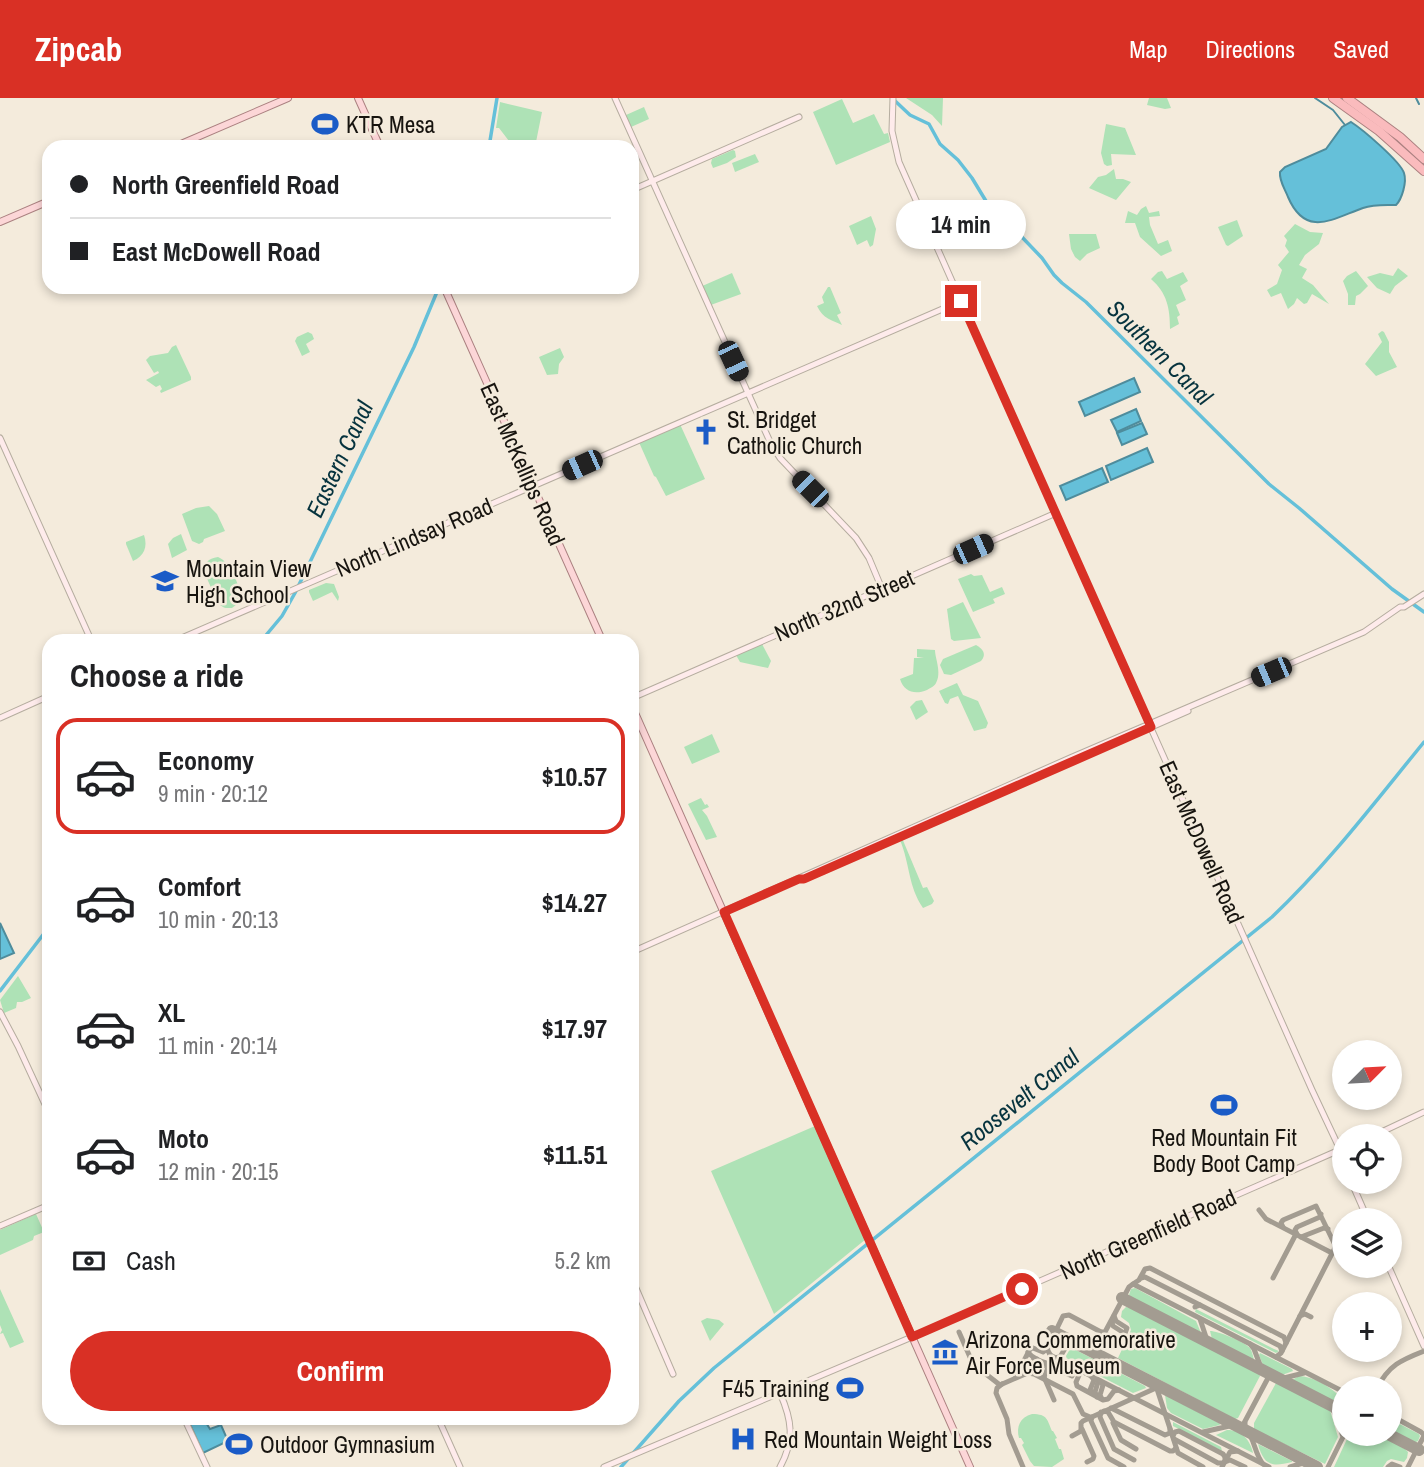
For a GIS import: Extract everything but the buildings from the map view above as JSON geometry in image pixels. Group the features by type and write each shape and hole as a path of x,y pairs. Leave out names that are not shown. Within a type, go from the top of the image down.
{"highway":[{"path":"1333,98 1379,131 1424,171"},
{"path":"1347,98 1400,137 1424,159"}],"main road":[{"path":"190,140 288,98"},
{"path":"358,98 377,140"},
{"path":"615,98 634,140"},
{"name":"East McDowell Road","path":"893,101 892,131 897,156 1332,1130"},
{"path":"639,187 799,117"},
{"path":"639,150 775,452 856,538 866,552 882,589"},
{"path":"0,222 42,204"},
{"name":"East McKellips Road","path":"447,294 599,634"},
{"name":"North Lindsay Road","path":"191,634 961,301"},
{"path":"0,438 88,634"},
{"name":"North 32nd Street","path":"639,695 1056,513"},
{"path":"639,949 1364,632 1424,594"},
{"path":"0,718 42,699"},
{"path":"639,722 971,1467"},
{"path":"0,1012 42,1098"},
{"path":"1397,1124 1424,1114"},
{"name":"North Greenfield Road","path":"604,1467 912,1337 1332,1154"},
{"path":"0,1226 42,1208"},
{"path":"1395,1278 1424,1346"},
{"path":"1396,1278 1424,1338"},
{"path":"639,1295 673,1374"},
{"path":"778,1393 789,1424 790,1438 789,1448 780,1467"},
{"path":"187,1425 207,1467"},
{"path":"441,1425 460,1467"}],"green space":[{"path":"906,98 943,98 942,126 932,115"},
{"path":"1149,98 1167,98 1171,108 1147,105"},
{"path":"842,99 853,123 874,114 884,134 888,133 890,142 836,165 813,112"},
{"path":"500,102 542,112 536,140 508,140 499,128 496,128"},
{"path":"644,107 649,119 631,127 626,115"},
{"path":"1106,124 1125,128 1136,155 1111,154 1112,165 1104,164 1101,153"},
{"path":"733,150 736,157 713,168 712,159"},
{"path":"755,154 759,162 735,172 732,163"},
{"path":"1114,169 1116,179 1131,182 1116,200 1089,188 1098,177"},
{"path":"1146,206 1149,213 1159,211 1160,216 1149,217 1150,225 1158,244 1168,240 1172,251 1161,256 1140,237 1135,223 1125,223 1128,211 1137,215"},
{"path":"871,216 876,229 873,245 870,247 867,240 857,245 849,226"},
{"path":"1237,220 1243,236 1228,246 1218,227"},
{"path":"1295,224 1310,232 1323,233 1319,244 1305,255 1299,265 1307,269 1302,278 1313,285 1329,304 1312,294 1307,303 1304,304 1297,298 1288,309 1281,293 1271,297 1267,290 1277,284 1282,270 1278,265 1289,252 1284,236"},
{"path":"1069,234 1096,234 1100,248 1080,261 1071,249"},
{"path":"1398,268 1408,276 1395,286 1390,294 1377,288 1367,277 1380,273 1393,276"},
{"path":"1162,271 1167,279 1183,272 1188,281 1180,286 1186,300 1176,305 1180,315 1177,317 1179,324 1170,329 1166,301 1151,279"},
{"path":"1356,271 1368,286 1356,296 1355,305 1348,305 1348,294 1343,281"},
{"path":"732,273 741,294 708,306 700,287"},
{"path":"828,287 841,313 837,315 842,325 825,316 817,306 824,303 822,297"},
{"path":"1382,331 1389,342 1389,352 1397,367 1376,376 1365,364 1382,342 1378,334"},
{"path":"308,332 314,339 306,344 310,352 302,356 295,341 297,337"},
{"path":"176,345 191,380 161,393 160,385 156,387 146,380 159,373 154,373 146,360 150,356 168,353"},
{"path":"560,348 564,357 559,364 558,374 547,375 539,357"},
{"path":"679,422 705,479 666,496 638,440"},
{"path":"209,506 217,514 225,531 204,539 199,544 192,541 182,514"},
{"path":"181,534 187,550 172,558 168,544"},
{"path":"144,535 144,551 133,561 126,542"},
{"path":"218,557 235,576 239,590 240,602 232,608 224,608 219,604 206,574 207,562"},
{"path":"971,574 982,575 990,592 1002,587 1005,594 993,599 995,603 973,612 958,579"},
{"path":"326,583 334,584 338,601 332,592 313,601 309,590"},
{"path":"963,602 981,638 951,639 947,609"},
{"path":"762,644 771,661 768,668 740,662 736,655"},
{"path":"976,645 983,652 981,661 951,675 944,674 940,665 943,659"},
{"path":"917,649 935,650 938,670 935,685 918,692 907,690 900,679 913,674 914,658 924,658 917,657"},
{"path":"957,683 963,695 978,701 988,723 986,728 974,731 958,696 950,699 948,704 945,703 939,691"},
{"path":"922,700 928,712 916,720 910,707 916,701"},
{"path":"712,734 720,752 692,764 684,747"},
{"path":"701,798 709,807 702,810 717,837 706,840 688,804"},
{"path":"902,838 923,888 927,887 934,901 923,908 912,883 900,840"},
{"path":"18,976 31,998 17,1002 16,1008 4,1013 0,1000"},
{"path":"815,1126 866,1239 774,1314 711,1171"},
{"path":"36,1214 42,1233 34,1236 33,1240 0,1255 0,1230"},
{"path":"1135,1288 1196,1321 1201,1333 1130,1297 1131,1289"},
{"path":"0,1289 24,1342 10,1348 3,1333 0,1334"},
{"path":"1126,1307 1259,1373 1260,1376 1238,1418 1235,1419 1118,1358 1131,1330 1129,1323 1121,1317"},
{"path":"1196,1309 1279,1351 1276,1353 1195,1312"},
{"path":"707,1318 719,1320 724,1324 710,1341 701,1321"},
{"path":"1210,1331 1247,1345 1254,1360 1212,1339"},
{"path":"1072,1348 1146,1388 1133,1393 1067,1359 1066,1356"},
{"path":"1260,1353 1293,1371 1282,1375 1263,1365"},
{"path":"1299,1376 1322,1383 1332,1390 1332,1400 1292,1380"},
{"path":"1276,1383 1330,1410 1334,1446 1325,1464 1254,1429 1254,1423"},
{"path":"1165,1395 1220,1425 1203,1429 1171,1413 1167,1408"},
{"path":"1032,1414 1046,1418 1057,1438 1055,1439 1064,1459 1052,1467 1034,1466 1019,1438 1020,1423 1024,1417"},
{"path":"1173,1422 1221,1447 1222,1451 1173,1426"},
{"path":"1402,1425 1419,1434 1418,1441 1414,1443 1402,1436"},
{"path":"1227,1430 1244,1437 1253,1453 1216,1435"},
{"path":"1258,1444 1292,1462 1274,1464 1266,1461"},
{"path":"1344,1446 1400,1446 1408,1452 1404,1462 1391,1459 1383,1467 1334,1467"}],"water":[{"path":"1351,122 1401,168 1405,181 1400,199 1396,205 1367,207 1331,220 1312,222 1295,210 1281,182 1280,172 1285,167 1326,149 1342,127"},
{"path":"1134,378 1140,392 1085,416 1079,402"},
{"path":"1136,409 1141,421 1117,432 1111,420"},
{"path":"1142,423 1147,434 1122,445 1117,433"},
{"path":"1147,448 1153,462 1111,480 1106,466"},
{"path":"1102,468 1108,482 1066,500 1060,486"},
{"path":"0,923 14,953 0,959"},
{"path":"190,1425 207,1425 210,1429 221,1425 228,1441 203,1453"}],"waterway":[{"name":"Eastern Canal","path":"490,140 497,98"},
{"path":"1315,98 1333,110 1345,125"},
{"path":"1416,98 1419,104"},
{"name":"Southern Canal","path":"893,99 910,115 929,124 940,144 958,160 972,178 992,211 1019,234 1054,275 1086,302 1269,484 1392,589 1424,612"},
{"name":"Eastern Canal","path":"267,634 282,616 295,593 414,347 436,294"},
{"name":"Roosevelt Canal","path":"621,1467 679,1401 714,1368 1272,917 1332,854 1424,742"},
{"name":"Eastern Canal","path":"0,991 42,936"}],"taxiway":[{"path":"1283,1227 1283,1220 1316,1206 1332,1239"},
{"path":"1259,1210 1266,1219 1332,1253"},
{"path":"1297,1234 1297,1227 1320,1217 1321,1214"},
{"path":"1301,1237 1328,1229"},
{"path":"1273,1278 1296,1234"},
{"path":"1276,1357 1281,1353 1332,1254"},
{"path":"1133,1284 1139,1280 1145,1269 1150,1268 1284,1337 1286,1343"},
{"path":"1141,1278 1145,1277 1200,1305"},
{"path":"1053,1367 1047,1349 1063,1316 1069,1315 1105,1332 1133,1284 1332,1386"},
{"path":"1195,1307 1200,1305 1280,1346 1282,1351"},
{"path":"1300,1316 1305,1314 1311,1317"},
{"path":"1101,1332 1118,1340 1123,1339 1127,1328 1116,1321 1114,1316"},
{"path":"1200,1319 1211,1344"},
{"path":"1112,1322 1124,1336"},
{"path":"959,1332 973,1364 1000,1385 1060,1357 1070,1340"},
{"path":"1250,1344 1262,1370"},
{"path":"1015,1378 1030,1349 1043,1352 1048,1348"},
{"path":"1385,1376 1396,1364 1424,1351"},
{"path":"1028,1352 1049,1363"},
{"path":"1050,1355 1269,1467"},
{"path":"1025,1374 1033,1360 1037,1359"},
{"path":"1049,1365 1044,1377 1054,1400"},
{"path":"1050,1366 1072,1376"},
{"path":"1078,1370 1080,1373 1077,1386 1103,1400 1119,1390"},
{"path":"1028,1373 1073,1394 1083,1414 1090,1417"},
{"path":"1280,1379 1304,1373"},
{"path":"1091,1376 1094,1380 1090,1390 1093,1394"},
{"path":"1095,1378 1098,1382 1095,1392 1097,1397"},
{"path":"1203,1432 1243,1425 1268,1378"},
{"path":"1100,1381 1103,1385 1100,1395 1102,1399"},
{"path":"1152,1383 1157,1389 1178,1453 1203,1467"},
{"path":"1002,1384 996,1393 1023,1467"},
{"path":"1072,1436 1081,1431 1083,1421 1156,1388 1163,1388"},
{"path":"1332,1405 1332,1408"},
{"path":"1111,1408 1165,1435 1170,1433 1170,1429"},
{"path":"1104,1411 1108,1412 1114,1422 1170,1451 1176,1448"},
{"path":"1101,1412 1100,1417 1114,1449 1134,1460"},
{"path":"1092,1417 1091,1421 1108,1458 1124,1467"},
{"path":"1402,1422 1424,1435"},
{"path":"1113,1423 1121,1440 1136,1449"},
{"path":"1245,1423 1263,1464"},
{"path":"1082,1429 1094,1456 1087,1462"},
{"path":"1173,1436 1179,1431 1223,1454 1225,1462 1230,1460 1245,1467"},
{"path":"1417,1449 1424,1436"},
{"path":"1174,1439 1218,1463 1226,1460"},
{"path":"1328,1467 1338,1446"},
{"path":"1408,1467 1417,1449"},
{"path":"1222,1467 1230,1452 1238,1451"},
{"path":"1290,1467 1307,1462"},
{"path":"1388,1467 1392,1464 1400,1467"}],"runway":[{"path":"1122,1298 1332,1406"},
{"path":"1052,1331 1317,1467"},
{"path":"1402,1441 1419,1450"}],"place":[{"name":"KTR Mesa","path":"325,124"},
{"name":"St. Bridget Catholic Church","path":"706,432"},
{"name":"Mountain View High School","path":"165,581"},
{"name":"Red Mountain Fit Body Boot Camp","path":"1224,1105"},
{"name":"Arizona Commemorative Air Force Museum","path":"945,1352"},
{"name":"F45 Training","path":"850,1388"},
{"name":"Red Mountain Weight Loss","path":"743,1439"},
{"name":"Outdoor Gymnasium","path":"239,1444"}],"route":[{"path":"961,301 1151,727 724,912 912,1337 1022,1289"}]}
